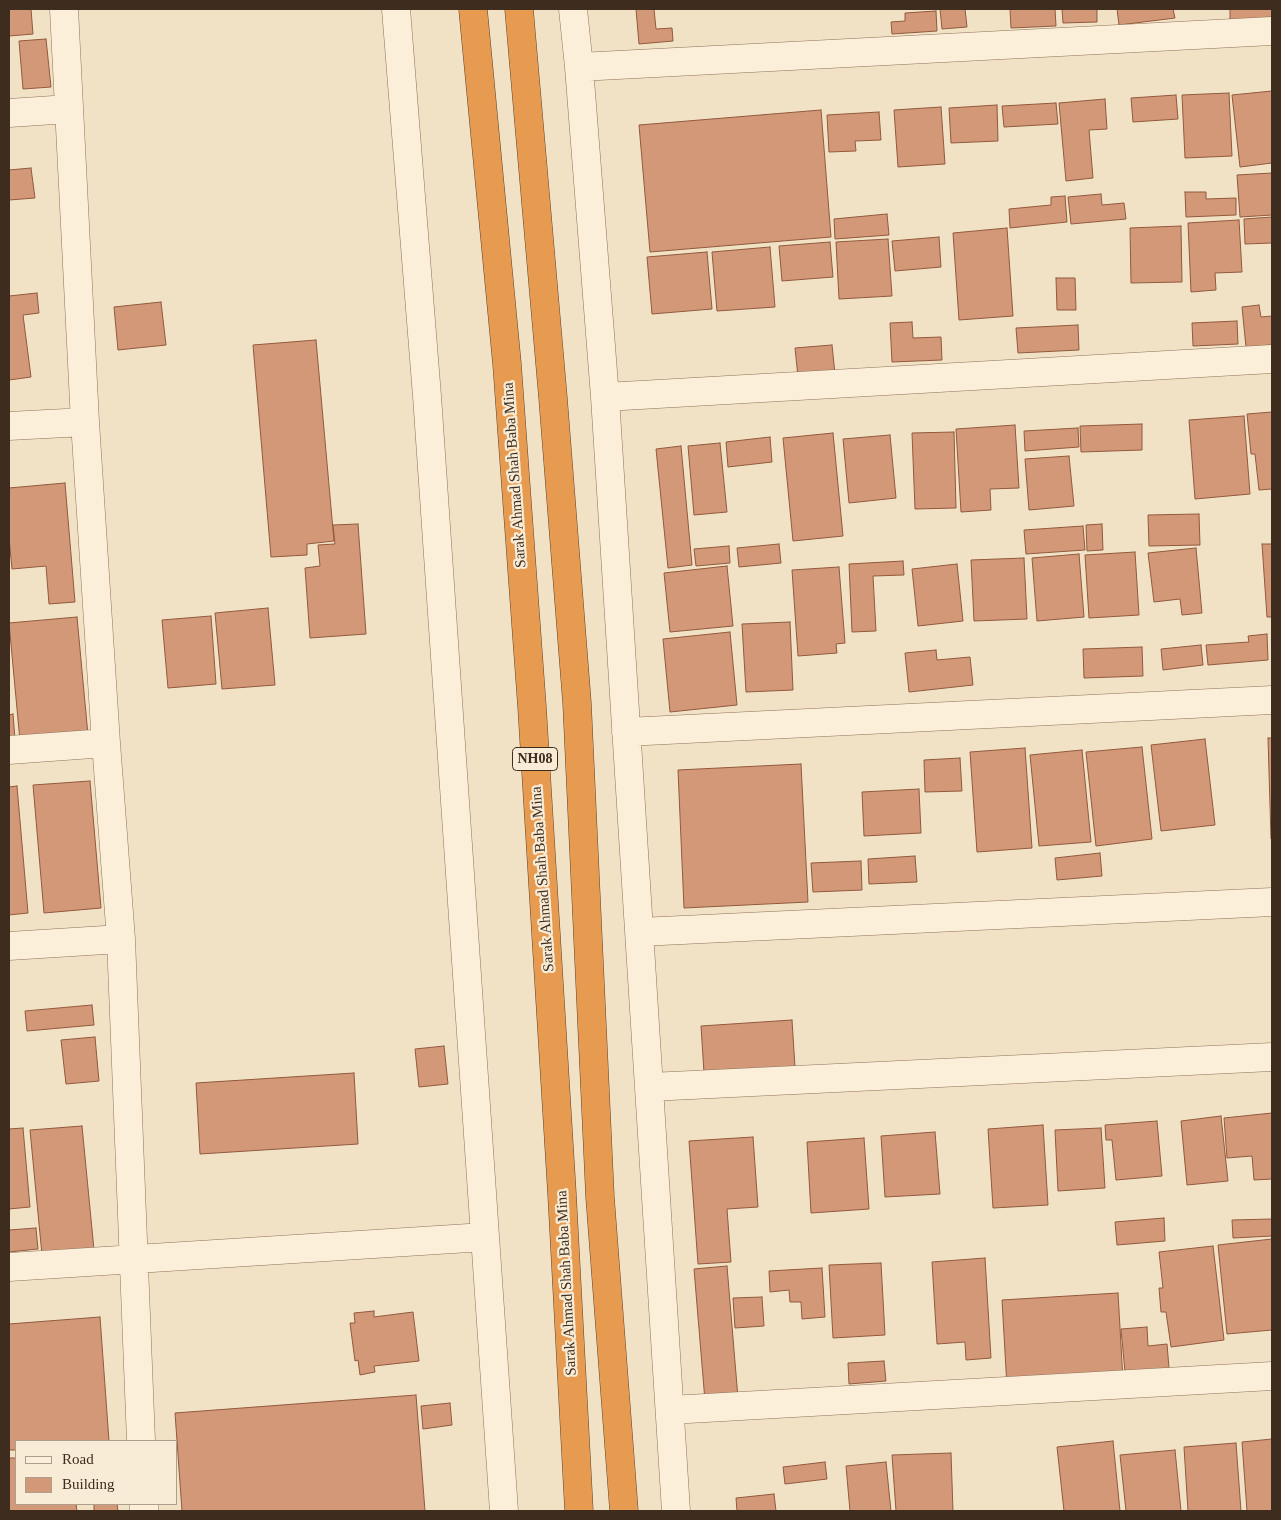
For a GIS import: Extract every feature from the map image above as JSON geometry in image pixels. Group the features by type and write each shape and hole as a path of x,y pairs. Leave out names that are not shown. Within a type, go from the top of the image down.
{"highway":[{"name":"Sarak Ahmad Shah Baba Mina","path":"473,9 507,364 532,707 562,1194 578,1511"},
{"name":"NH08","path":"519,9 577,703 600,1197 624,1511"}],"street":[{"path":"64,9 85,422 120,939 135,1260 141,1440"},
{"path":"396,9 427,406 504,1511"},
{"path":"573,9 580,67 605,397 676,1511"},
{"path":"580,67 1272,31"},
{"path":"9,113 69,109"},
{"path":"605,397 1272,359"},
{"path":"9,426 85,422"},
{"path":"626,732 1272,700"},
{"path":"9,750 106,743"},
{"path":"640,932 1272,902"},
{"path":"9,946 120,939"},
{"path":"650,1088 1272,1057"},
{"path":"9,1267 485,1237"},
{"path":"670,1410 1272,1376"}],"building":[{"path":"9,9 31,9 33,34 9,36"},
{"path":"636,9 654,9 656,29 672,28 673,41 639,44"},
{"path":"940,9 965,9 967,27 942,29"},
{"path":"1010,9 1055,9 1056,26 1011,28"},
{"path":"1062,9 1097,9 1097,22 1063,23"},
{"path":"1117,9 1173,9 1175,18 1119,25"},
{"path":"1230,9 1272,9 1272,18 1230,20"},
{"path":"936,11 937,31 892,34 891,22 905,21 905,13"},
{"path":"46,39 51,87 23,89 19,41"},
{"path":"1272,91 1272,163 1240,167 1232,95"},
{"path":"1229,93 1232,156 1185,158 1182,95"},
{"path":"1176,95 1178,119 1133,122 1131,98"},
{"path":"1105,99 1107,129 1089,130 1093,178 1066,181 1059,103"},
{"path":"1056,103 1058,124 1004,127 1002,106"},
{"path":"997,105 998,141 951,143 949,108"},
{"path":"941,107 945,164 898,167 894,110"},
{"path":"821,110 831,237 650,252 639,125"},
{"path":"879,112 881,140 855,141 856,151 829,152 827,115"},
{"path":"31,168 35,198 9,200 9,170"},
{"path":"1272,173 1272,215 1240,217 1237,175"},
{"path":"1185,192 1206,192 1206,199 1236,198 1236,215 1186,217"},
{"path":"1101,194 1102,205 1124,203 1126,219 1071,224 1068,197"},
{"path":"1065,196 1067,222 1010,228 1009,209 1051,205 1051,197"},
{"path":"887,214 889,235 835,239 834,219"},
{"path":"1272,217 1272,243 1245,244 1244,219"},
{"path":"1239,220 1242,272 1215,273 1216,290 1191,292 1188,223"},
{"path":"1181,226 1182,282 1131,283 1130,228"},
{"path":"1007,228 1013,316 959,320 953,233"},
{"path":"939,237 941,267 895,271 892,241"},
{"path":"888,239 892,296 839,299 836,242"},
{"path":"830,242 833,277 782,281 779,246"},
{"path":"770,247 775,307 717,311 712,252"},
{"path":"707,252 712,309 652,314 647,257"},
{"path":"1056,278 1075,278 1076,310 1057,310"},
{"path":"37,293 39,313 23,315 31,377 9,380 9,296"},
{"path":"161,302 166,345 118,350 114,307"},
{"path":"1259,305 1261,317 1272,316 1272,345 1246,347 1242,307"},
{"path":"1237,321 1238,344 1193,346 1192,323"},
{"path":"912,322 913,338 941,337 942,360 892,362 890,323"},
{"path":"1078,325 1079,350 1018,353 1016,328"},
{"path":"316,340 334,541 307,544 307,555 271,557 253,345"},
{"path":"832,345 835,374 798,377 795,348"},
{"path":"1272,412 1272,489 1259,490 1255,454 1251,454 1247,414"},
{"path":"1244,416 1250,494 1195,499 1189,420"},
{"path":"1142,424 1142,450 1081,452 1080,426"},
{"path":"1015,425 1019,488 990,489 991,510 961,512 956,429"},
{"path":"1078,428 1079,447 1025,451 1024,431"},
{"path":"954,432 956,508 915,509 912,433"},
{"path":"833,433 843,536 793,541 783,438"},
{"path":"890,435 896,498 849,503 843,439"},
{"path":"770,437 772,462 728,467 726,442"},
{"path":"720,443 727,512 694,515 688,446"},
{"path":"681,446 692,565 668,568 656,449"},
{"path":"1069,456 1074,506 1029,510 1025,459"},
{"path":"65,483 75,602 49,604 46,566 12,569 9,538 9,488"},
{"path":"1199,514 1200,545 1149,546 1148,515"},
{"path":"358,524 366,634 310,638 305,568 320,566 318,545 335,544 333,525"},
{"path":"1102,524 1103,550 1087,551 1086,525"},
{"path":"1083,526 1085,550 1026,554 1024,530"},
{"path":"779,544 781,563 739,567 737,548"},
{"path":"1262,544 1272,544 1272,617 1267,617"},
{"path":"729,546 730,563 696,566 694,549"},
{"path":"1196,548 1202,613 1182,615 1180,599 1154,602 1148,553"},
{"path":"1135,552 1139,615 1089,618 1085,555"},
{"path":"1079,554 1084,617 1037,621 1032,558"},
{"path":"1024,558 1027,619 974,621 971,560"},
{"path":"903,561 904,575 873,576 876,631 852,632 849,564"},
{"path":"957,564 963,621 918,626 912,569"},
{"path":"727,566 733,626 670,632 664,573"},
{"path":"839,567 845,643 836,644 837,653 798,656 792,570"},
{"path":"268,608 275,685 222,689 215,613"},
{"path":"211,616 216,684 168,688 162,620"},
{"path":"77,617 88,735 20,741 9,623"},
{"path":"790,622 793,690 746,692 742,624"},
{"path":"730,632 737,705 670,712 663,639"},
{"path":"1267,634 1268,660 1208,665 1206,645 1249,642 1248,636"},
{"path":"1201,645 1203,665 1163,670 1161,649"},
{"path":"1142,647 1143,676 1084,678 1083,649"},
{"path":"936,650 937,660 970,657 973,685 909,692 905,653"},
{"path":"13,714 15,739 9,739 9,715"},
{"path":"1268,738 1272,738 1272,839 1271,839"},
{"path":"1205,739 1215,825 1161,831 1151,745"},
{"path":"1142,747 1152,839 1096,846 1086,752"},
{"path":"1025,748 1032,848 977,852 970,752"},
{"path":"1082,750 1091,842 1039,846 1030,755"},
{"path":"960,758 962,791 925,792 924,760"},
{"path":"801,764 808,902 684,908 678,770"},
{"path":"90,781 101,908 44,913 33,785"},
{"path":"17,786 28,913 9,915 9,787"},
{"path":"919,789 921,833 864,836 862,792"},
{"path":"1100,853 1102,876 1057,880 1055,858"},
{"path":"915,856 917,882 869,884 868,859"},
{"path":"861,861 862,890 813,892 811,863"},
{"path":"92,1005 94,1025 27,1031 25,1011"},
{"path":"792,1020 795,1067 704,1073 701,1026"},
{"path":"95,1037 99,1081 66,1084 61,1040"},
{"path":"444,1046 448,1084 419,1087 415,1049"},
{"path":"354,1073 358,1144 200,1154 196,1083"},
{"path":"1272,1113 1272,1179 1254,1180 1252,1156 1227,1158 1224,1118"},
{"path":"1221,1116 1228,1181 1187,1185 1181,1121"},
{"path":"1157,1121 1162,1176 1116,1180 1112,1140 1106,1140 1105,1125"},
{"path":"1043,1125 1048,1205 993,1208 988,1129"},
{"path":"82,1126 94,1250 42,1255 30,1130"},
{"path":"23,1128 30,1207 9,1209 9,1129"},
{"path":"1101,1128 1105,1188 1058,1191 1055,1130"},
{"path":"935,1132 940,1194 885,1197 881,1136"},
{"path":"753,1137 758,1207 727,1209 731,1262 698,1264 689,1141"},
{"path":"864,1138 869,1209 811,1213 807,1142"},
{"path":"1164,1218 1165,1241 1117,1245 1115,1222"},
{"path":"1272,1219 1272,1236 1233,1238 1232,1220"},
{"path":"36,1228 38,1249 9,1252 9,1230"},
{"path":"1272,1239 1272,1330 1227,1334 1218,1245"},
{"path":"1213,1246 1224,1340 1171,1347 1166,1312 1161,1312 1159,1288 1163,1288 1159,1252"},
{"path":"985,1258 991,1358 966,1360 965,1342 937,1344 932,1262"},
{"path":"881,1263 885,1335 833,1338 829,1265"},
{"path":"727,1266 738,1398 705,1401 694,1269"},
{"path":"822,1268 825,1317 802,1319 801,1302 790,1302 789,1290 770,1292 769,1271"},
{"path":"1118,1293 1123,1380 1007,1387 1002,1300"},
{"path":"762,1297 764,1326 735,1328 733,1298"},
{"path":"374,1311 374,1317 413,1312 419,1361 374,1366 375,1372 360,1375 358,1360 355,1361 350,1323 355,1323 354,1313"},
{"path":"100,1317 109,1440 15,1440 15,1450 9,1450 9,1324"},
{"path":"1147,1327 1148,1346 1167,1344 1169,1368 1125,1372 1121,1329"},
{"path":"884,1361 886,1381 849,1384 848,1363"},
{"path":"416,1395 425,1511 182,1511 175,1413"},
{"path":"450,1403 452,1425 423,1429 421,1406"},
{"path":"1272,1439 1272,1511 1247,1511 1242,1442"},
{"path":"1113,1441 1120,1511 1064,1511 1057,1447"},
{"path":"1236,1443 1241,1511 1188,1511 1184,1447"},
{"path":"1175,1450 1181,1511 1126,1511 1120,1455"},
{"path":"951,1453 953,1511 896,1511 892,1455"},
{"path":"9,1458 15,1458 15,1505 76,1505 77,1511 9,1511"},
{"path":"825,1462 827,1479 785,1484 783,1467"},
{"path":"886,1462 891,1511 850,1511 846,1466"},
{"path":"774,1494 776,1511 737,1511 736,1498"},
{"path":"94,1505 117,1505 118,1511 94,1511"}]}
